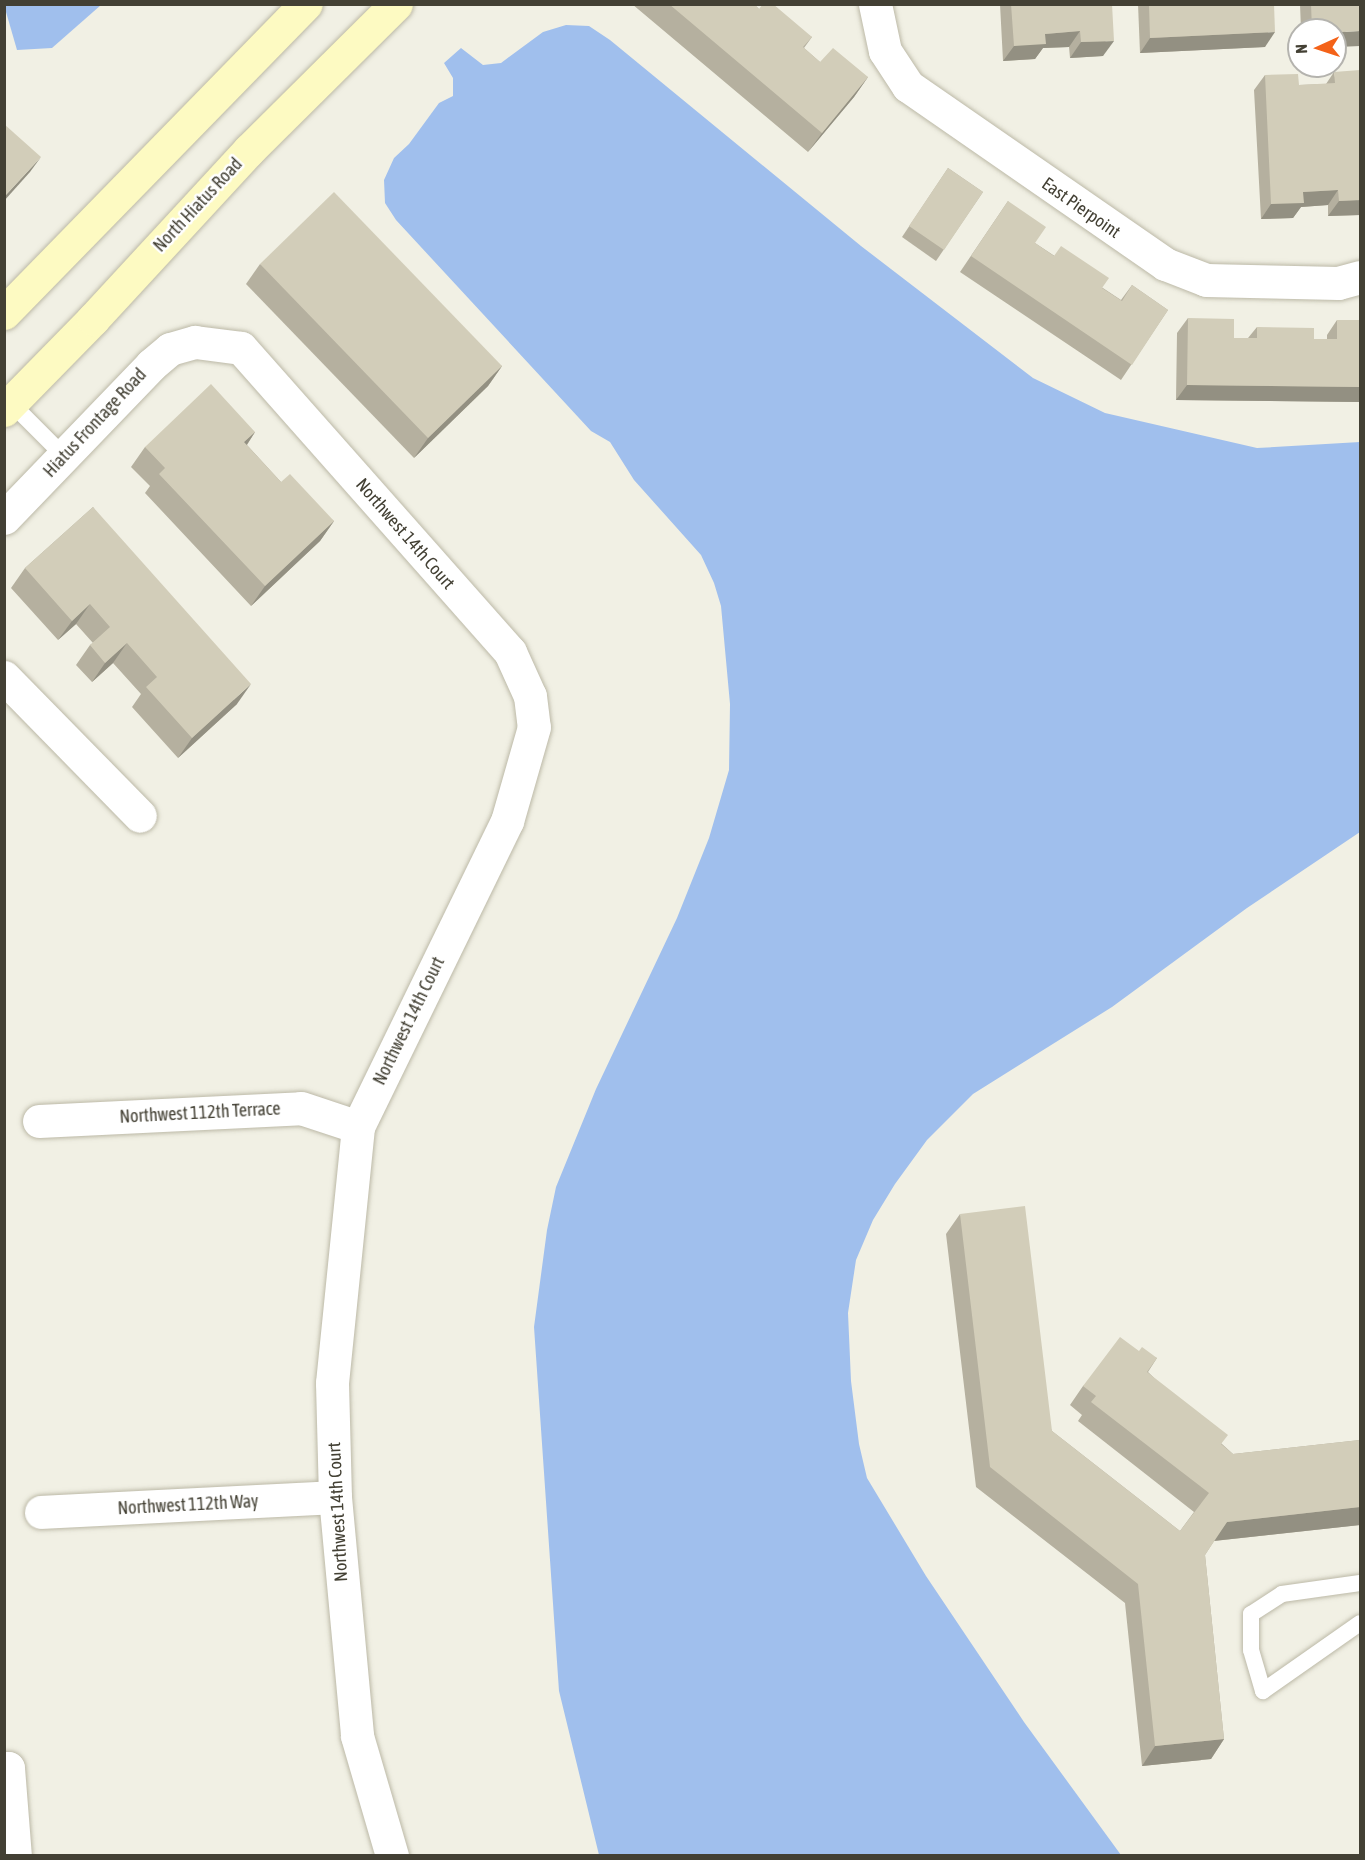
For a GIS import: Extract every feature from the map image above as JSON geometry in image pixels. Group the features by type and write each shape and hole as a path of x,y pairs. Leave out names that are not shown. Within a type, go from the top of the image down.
{"main road":[{"path":"4,313 306,4"},
{"name":"North Hiatus Road","path":"8,407 249,150 396,4"}],"street":[{"name":"East Pierpoint","path":"874,4 885,51 908,86 1165,264 1206,280 1338,283 1360,277"},
{"name":"Hiatus Frontage Road","path":"4,518 150,364 170,349 195,342"},
{"name":"Northwest 14th Court","path":"195,342 241,348 510,652 530,696 534,727 507,821 358,1127 332,1383 335,1497 357,1736 392,1856"},
{"path":"4,677 140,816"},
{"name":"Northwest 112th Terrace","path":"39,1121 301,1108 358,1127"},
{"name":"Northwest 112th Way","path":"41,1512 335,1497"},
{"path":"6,1768 15,1856"}],"lane":[{"path":"8,407 64,456"},
{"path":"1360,1583 1282,1594 1251,1614 1251,1650 1263,1691 1360,1623"}],"water":[{"path":"4,5 101,5 52,48 17,50"},
{"path":"566,25 589,26 610,40 861,246 1033,378 1105,413 1257,448 1360,442 1360,832 1247,908 1112,1007 973,1094 927,1140 895,1184 873,1220 856,1260 848,1313 851,1381 859,1444 867,1478 926,1576 1024,1722 1121,1855 599,1855 559,1691 534,1327 547,1230 556,1187 596,1089 677,918 709,838 729,770 730,704 721,606 714,583 701,555 634,480 610,442 591,431 396,220 385,203 384,180 394,158 409,144 439,103 453,96 453,78 444,63 461,48 483,65 501,63 543,32"}],"building":[{"path":"669,4 754,4 759,9 763,4 773,4 812,37 803,47 820,62 833,48 868,77 822,133"},
{"path":"1011,4 1112,4 1114,41 1081,42 1080,31 1045,34 1046,44 1014,46"},
{"path":"1149,4 1274,4 1275,32 1150,38"},
{"path":"1311,4 1360,4 1360,31 1347,32 1347,18 1312,18"},
{"path":"1360,70 1360,200 1339,201 1338,190 1303,192 1304,203 1271,204 1265,75 1287,74 1287,78 1298,78 1299,85 1335,83 1335,78 1347,78 1347,71"},
{"path":"4,124 41,157 4,197"},
{"path":"948,168 983,192 944,250 909,226"},
{"path":"334,192 502,366 428,438 260,264"},
{"path":"1008,201 1046,227 1035,243 1054,256 1061,246 1109,278 1102,288 1122,301 1132,285 1168,310 1132,365 971,256"},
{"path":"1188,318 1234,319 1234,338 1257,338 1257,327 1314,328 1314,339 1337,339 1337,320 1360,320 1360,387 1187,385"},
{"path":"211,384 255,432 244,442 281,482 290,474 334,521 265,586 159,474 165,468 145,447"},
{"path":"93,507 251,684 192,738 146,687 157,677 127,643 105,663 90,645 110,627 90,604 72,621 25,568"},
{"path":"1025,1206 1052,1431 1180,1531 1209,1493 1091,1402 1096,1396 1083,1386 1120,1337 1139,1351 1142,1347 1157,1358 1147,1372 1228,1435 1221,1444 1233,1454 1360,1440 1360,1507 1227,1522 1205,1555 1224,1739 1155,1746 1138,1584 990,1467 960,1214"}]}
